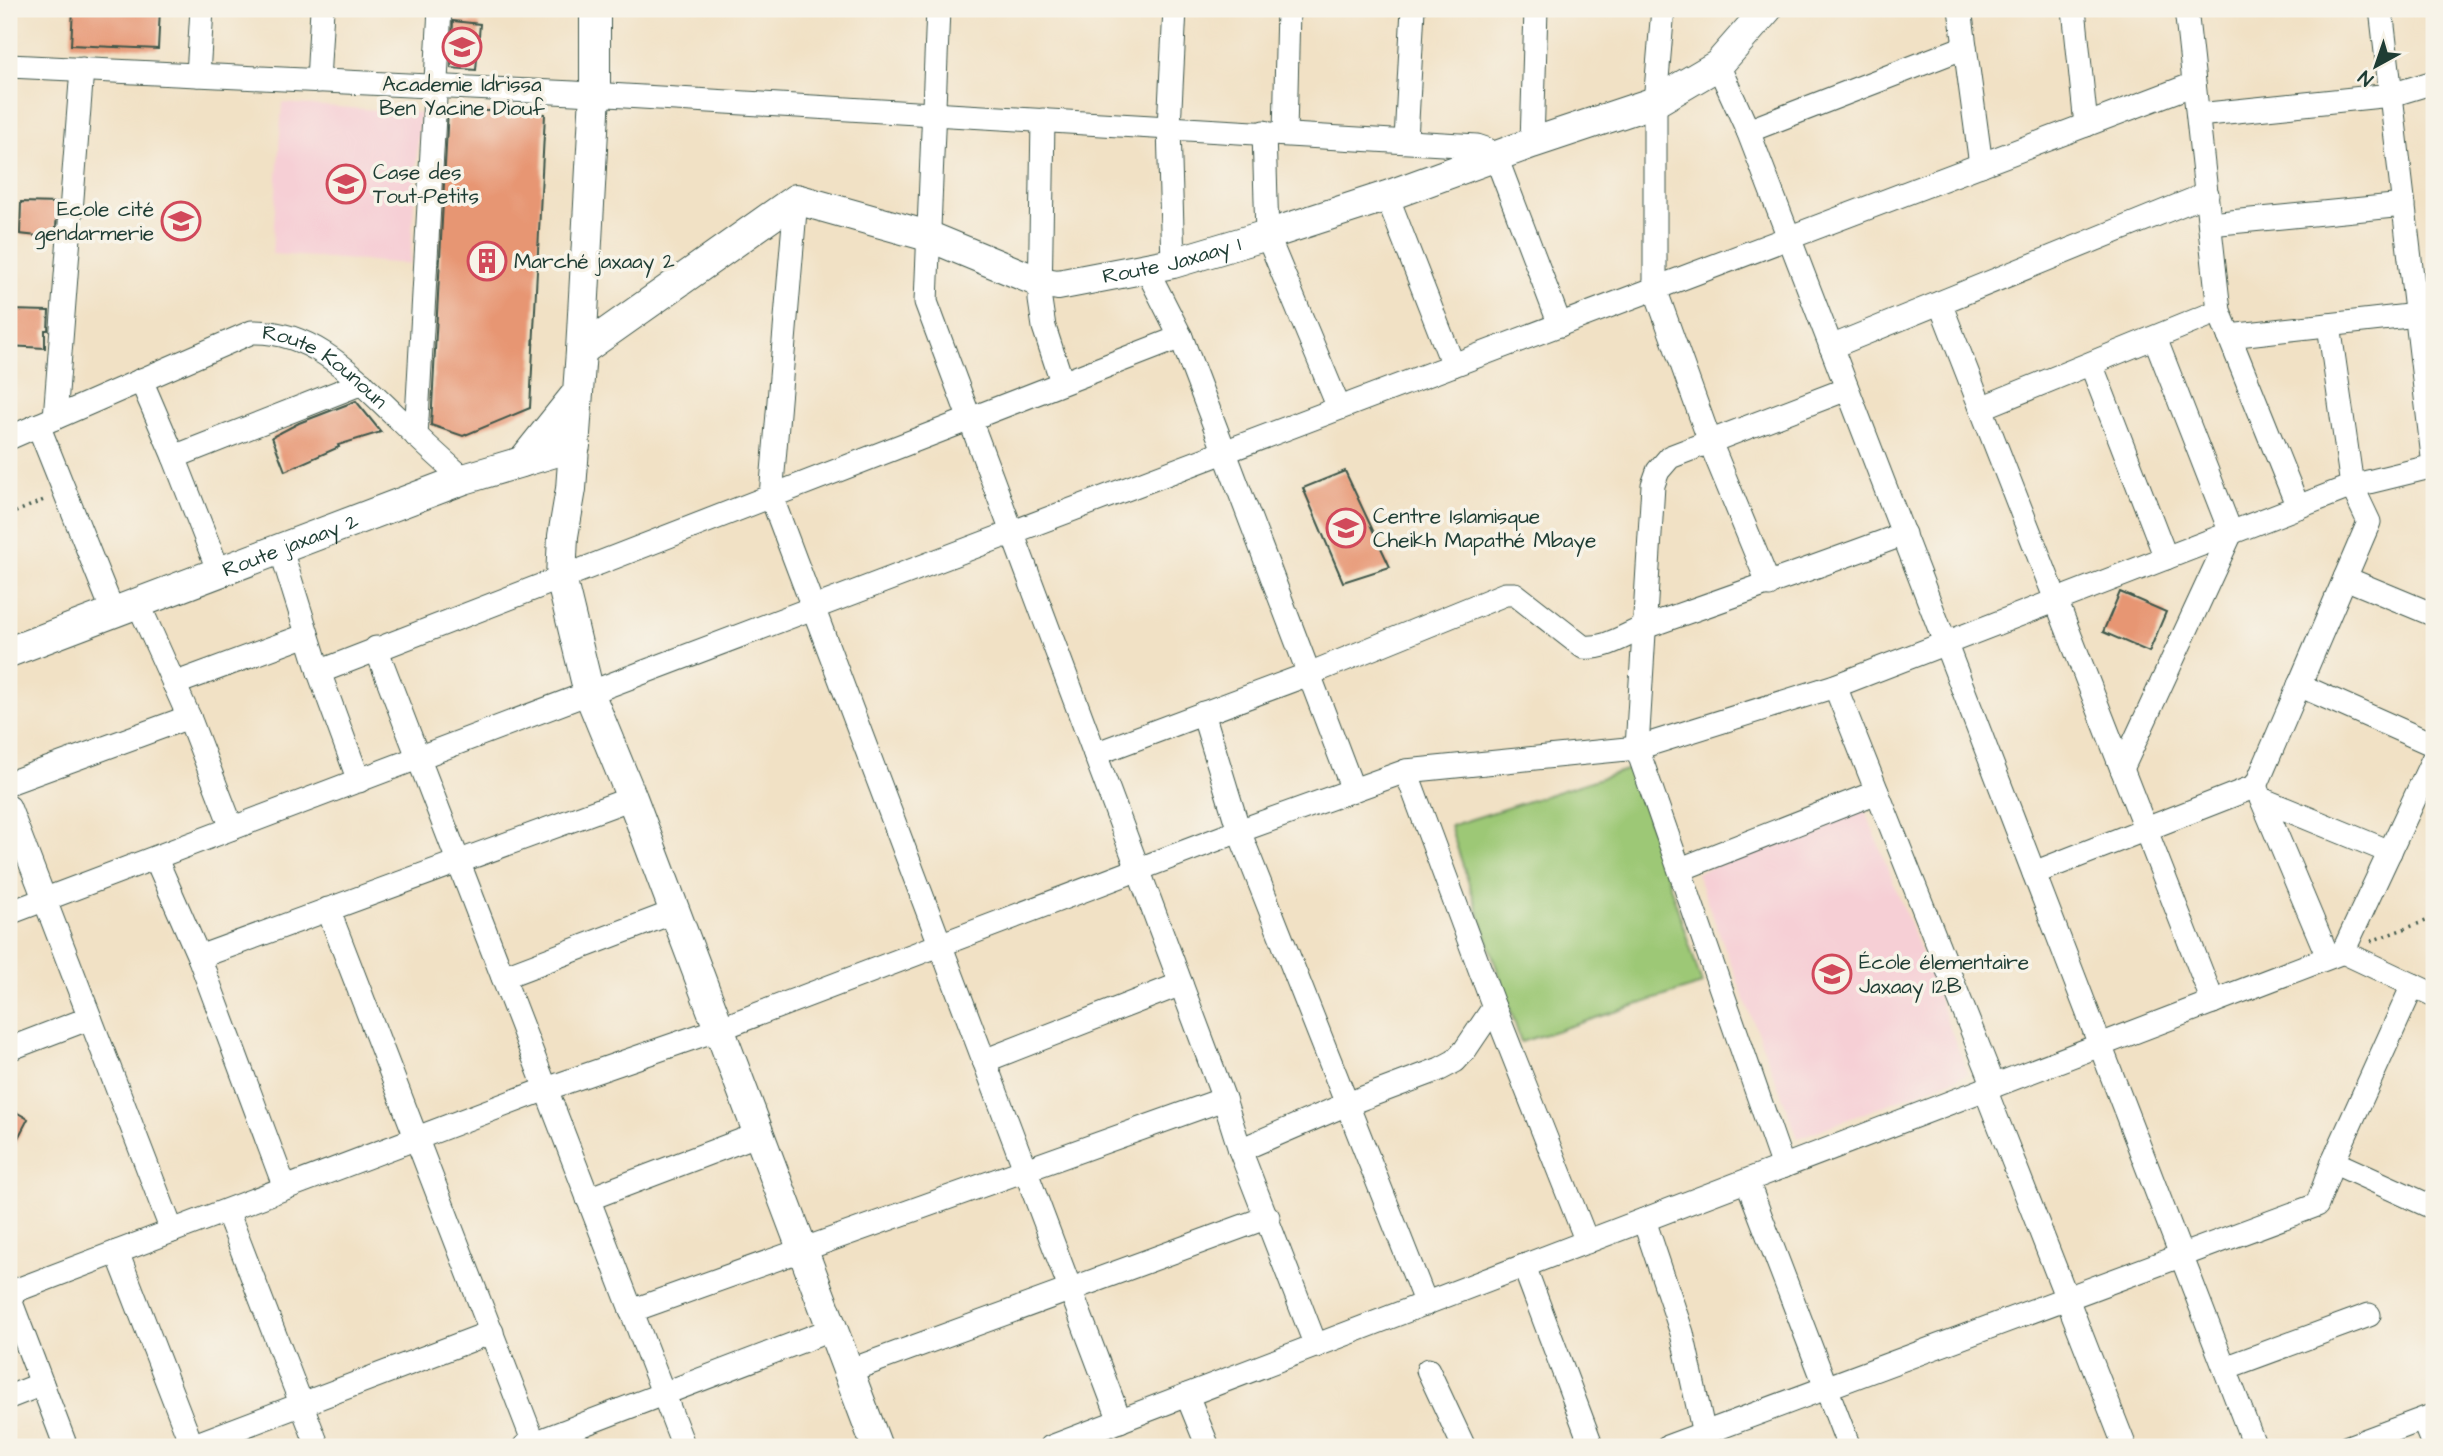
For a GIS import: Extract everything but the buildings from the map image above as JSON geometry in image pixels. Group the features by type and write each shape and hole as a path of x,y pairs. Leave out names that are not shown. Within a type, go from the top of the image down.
{"street":[{"path":"198,75 202,9"},
{"path":"318,81 323,9"},
{"path":"416,436 440,9"},
{"path":"595,9 595,94 581,351 575,446 563,536 561,578 589,693 632,798 877,1447"},
{"path":"938,9 926,302 1224,1099 1240,1150 1316,1346"},
{"path":"1175,9 1159,265 1181,337 1353,790"},
{"path":"1288,9 1274,132 1267,235 1339,408"},
{"path":"1406,140 1413,9"},
{"path":"1532,143 1536,9"},
{"path":"1663,9 1655,103 1655,289 1710,442 1769,585"},
{"name":"Route Jaxaay 1","path":"796,199 928,236 1039,282 1058,285 1159,265 1267,235 1655,103 1718,65 1767,9"},
{"path":"1960,9 1981,165"},
{"path":"2074,9 2086,125"},
{"path":"2186,9 2219,312 2298,507"},
{"path":"66,1447 9,1295 546,1089 719,1029 1239,831 1406,771 1637,748 1835,686 2352,486 2434,466 2381,9"},
{"path":"1748,131 1965,47"},
{"path":"1718,65 1748,131 2255,1447"},
{"path":"9,66 595,94 1478,146 1496,157 1560,325"},
{"path":"82,69 47,421 64,491 126,608 174,684 232,828"},
{"path":"2198,116 2391,95 2434,82"},
{"path":"9,913 2194,84"},
{"path":"1043,120 1039,282 1044,327 1062,382"},
{"path":"1831,347 2207,194"},
{"path":"1387,196 1454,365"},
{"path":"581,351 796,199"},
{"path":"796,199 771,496 1120,1421"},
{"path":"2210,224 2404,205"},
{"path":"1940,303 2214,1002"},
{"path":"1981,408 2219,312"},
{"path":"2229,336 2417,315"},
{"path":"1667,1447 1706,1440 1826,1388 2317,1205 2333,1162 2424,990 2336,955 2259,793 2299,685 2369,522 2352,486 2329,325"},
{"name":"Route Kounoun","path":"9,438 251,332 270,331 307,343 324,352 362,383 464,479"},
{"path":"319,671 1181,337"},
{"path":"2122,769 2231,533 2155,338"},
{"path":"2091,364 2166,558"},
{"path":"141,380 219,572"},
{"path":"174,457 362,383"},
{"path":"1783,1167 1637,748 1653,485 1658,471 1670,457 1847,389"},
{"path":"522,462 578,393"},
{"name":"Route jaxaay 2","path":"9,650 464,479 575,446"},
{"path":"1095,754 1309,674 1505,594 1515,594 1583,647 1596,649 1644,628 1904,534"},
{"path":"281,550 319,671 359,781"},
{"path":"2345,578 2434,615"},
{"path":"174,684 307,635"},
{"path":"376,648 684,1447"},
{"path":"2299,685 2434,745"},
{"path":"1835,686 2125,1447"},
{"path":"1203,713 1239,831 1426,1304"},
{"path":"9,783 189,717"},
{"path":"1051,1447 2336,955 2390,852 2434,757"},
{"path":"1406,771 1494,1007 1587,1241"},
{"path":"1681,869 1877,792"},
{"path":"2034,873 2146,829 2259,793 2390,852"},
{"path":"199,957 632,798"},
{"path":"9,807 172,1231"},
{"path":"156,859 199,957 285,1188"},
{"path":"328,909 492,1332 539,1444 833,1329"},
{"path":"503,977 674,912"},
{"path":"984,1061 1181,984"},
{"path":"1240,1150 1455,1061 1494,1007"},
{"path":"9,1049 90,1018"},
{"path":"632,1311 1224,1099"},
{"path":"588,1199 759,1134"},
{"path":"2333,1162 2434,1208"},
{"path":"1746,1181 1849,1447"},
{"path":"227,1211 318,1447"},
{"path":"848,1371 1268,1217"},
{"path":"1644,1220 1682,1333 1706,1440"},
{"path":"117,1252 190,1447 492,1332"},
{"path":"1524,1266 1592,1447"},
{"path":"2225,1368 2369,1315"},
{"path":"1428,1370 1464,1447"},
{"path":"9,1397 42,1384"},
{"path":"1187,1395 1208,1447"},
{"path":"2348,1447 2372,1443 2428,1417 2434,1447"}],"path":[{"path":"9,515 64,491"},
{"path":"2336,955 2434,918"}],"shaded area":[{"name":"Case des Tout-Petits","path":"282,103 420,113 410,264 272,254"},
{"name":"École élementaire Jaxaay 12B","path":"1865,809 1968,1074 1798,1138 1696,873"}],"green space":[{"path":"1632,768 1702,984 1521,1042 1450,826"}],"place":[{"name":"Academie Idrissa Ben Yacine Diouf","path":"462,47"},
{"name":"Case des Tout-Petits","path":"346,184"},
{"name":"Ecole cité gendarmerie","path":"181,221"},
{"name":"Marché jaxaay 2","path":"487,261"},
{"name":"Centre Islamisque Cheikh Mapathé Mbaye","path":"1346,528"},
{"name":"École élementaire Jaxaay 12B","path":"1832,974"}]}
